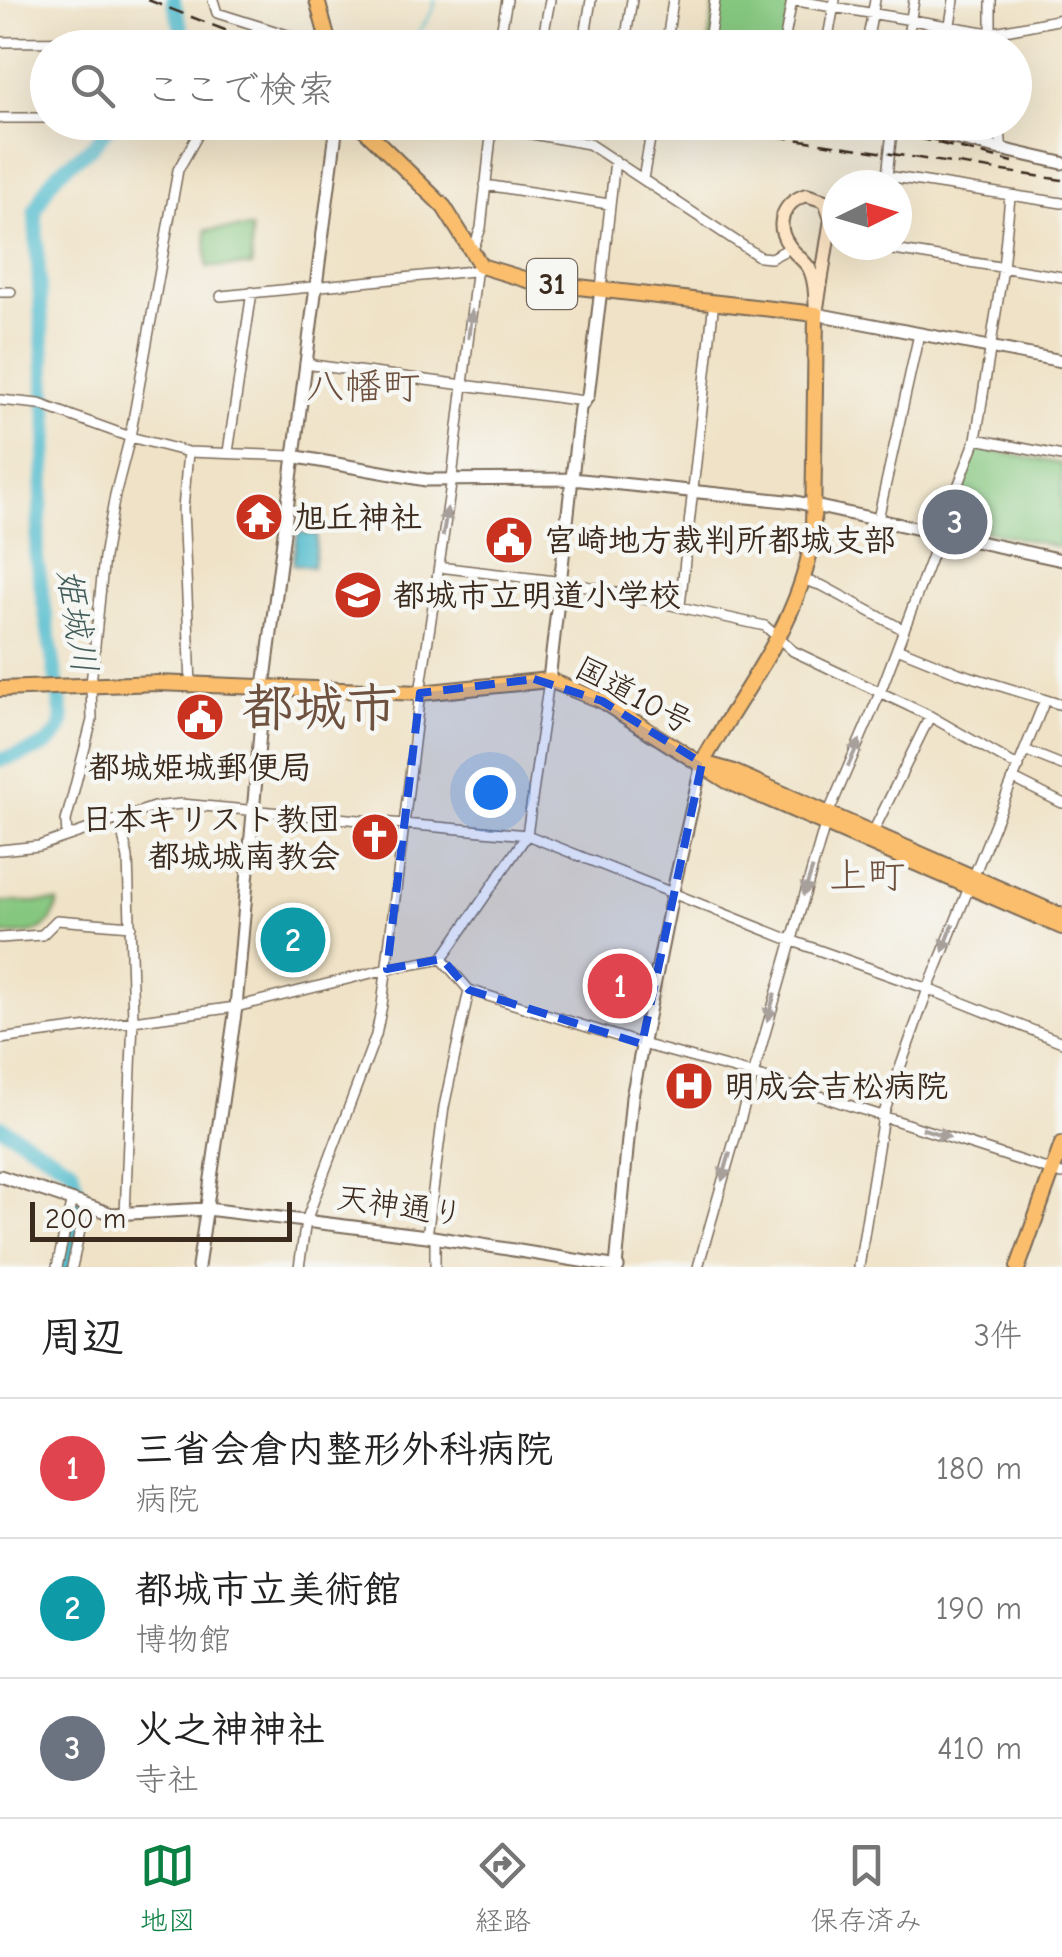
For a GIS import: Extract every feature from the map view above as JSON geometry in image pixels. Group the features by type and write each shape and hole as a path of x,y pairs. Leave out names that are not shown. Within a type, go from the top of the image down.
{"main road":[{"path":"317,0 324,30"},
{"path":"375,140 444,208 476,260"},
{"path":"702,763 778,638 804,580 811,547 813,504 816,314 810,270 790,248 781,222 786,207 794,199 806,195 822,199"},
{"name":"31","path":"476,260 534,282 816,314"},
{"path":"816,314 828,260"},
{"name":"国道10号","path":"0,689 191,684 420,693 549,680 602,701 702,763 731,771 827,819 970,882 1062,916"},
{"name":"国道10号","path":"827,819 873,832 1062,928"},
{"path":"1018,1267 1057,1173 1062,1144"}],"street":[{"path":"213,0 217,13 265,30"},
{"path":"501,30 507,0"},
{"path":"545,30 550,0"},
{"path":"586,30 591,0"},
{"path":"627,30 632,0"},
{"path":"669,30 673,0"},
{"path":"711,30 715,0"},
{"path":"786,30 791,0 834,4 973,30"},
{"path":"869,30 875,0"},
{"path":"909,30 914,0"},
{"path":"949,30 954,0"},
{"path":"990,30 991,0"},
{"path":"829,30 834,4"},
{"path":"1005,30 1062,19"},
{"path":"0,42 30,42"},
{"path":"0,118 30,118"},
{"path":"67,836 66,821 92,720 91,684 114,495 130,437 178,170 195,140"},
{"path":"198,1267 236,1007 264,687 335,140"},
{"path":"299,1267 306,1221 376,1035 452,478 490,140"},
{"path":"566,140 589,144 760,257 771,258 790,248"},
{"path":"643,179 651,140"},
{"path":"887,170 889,140"},
{"path":"971,140 1062,164"},
{"path":"1001,140 1002,150"},
{"path":"0,1038 236,1007 442,959 528,835 580,408 588,396 615,160"},
{"path":"912,184 1062,203"},
{"path":"485,186 610,204"},
{"path":"698,1267 827,819 898,648 976,439 1010,197"},
{"path":"912,252 1062,278"},
{"path":"221,296 472,271 476,260"},
{"path":"228,452 252,292"},
{"path":"680,605 714,301"},
{"path":"816,314 1062,361"},
{"path":"878,519 919,334"},
{"path":"305,364 584,400"},
{"path":"0,400 39,404 130,437 188,452 292,456 426,480 572,478 813,504 1062,560"},
{"path":"976,439 1062,456"},
{"path":"188,452 183,509 191,684"},
{"path":"439,567 560,581 766,626 793,651 930,716 1019,767"},
{"path":"804,580 823,586 904,630"},
{"path":"898,648 958,673 1062,705"},
{"path":"859,1267 883,1116 928,989 1045,700"},
{"path":"873,832 930,716"},
{"path":"1027,750 1062,765"},
{"path":"616,1267 632,1097 672,891 702,763"},
{"path":"1014,779 1062,803"},
{"path":"0,850 39,846 154,807 181,804 528,835 790,940 1062,1042"},
{"path":"119,818 128,858 131,926 125,1215"},
{"path":"0,938 42,935 57,920 131,926"},
{"path":"442,959 469,990 752,1074 1057,1173"},
{"path":"435,1267 431,1236 444,1108 469,990"},
{"name":"天神通り","path":"0,1176 80,1206 125,1215 207,1209 431,1236 568,1263 616,1267"},
{"path":"57,1267 80,1206"},
{"path":"72,1267 80,1206"}],"highlighted area":[{"path":"534,679 602,701 702,763 642,1044 469,990 442,959 387,969 420,693"}],"green space":[{"path":"715,0 792,0 786,30 711,30"},
{"path":"251,228 252,266 207,267 206,230"},
{"path":"978,448 1062,464 1062,548 947,522"},
{"path":"0,902 58,902 50,922 38,931 0,935"}],"water":[{"path":"298,532 317,535 313,567 293,564"}],"waterway":[{"name":"姫城川","path":"173,0 182,30"},
{"path":"420,30 435,0"},
{"name":"姫城川","path":"0,760 46,744 63,721 36,555 48,432 35,211 51,181 99,140"},
{"name":"姫城川","path":"0,1126 72,1169 79,1197 65,1267"}],"railway":[{"path":"148,0 225,30"},
{"path":"801,140 1062,180"},
{"path":"926,140 1013,162"}],"place":[{"name":"旭丘神社","path":"259,517"},
{"name":"火之神神社","path":"955,522"},
{"name":"宮崎地方裁判所都城支部","path":"509,540"},
{"name":"都城市立明道小学校","path":"358,595"},
{"name":"都城姫城郵便局","path":"200,717"},
{"name":"日本キリスト教団 都城城南教会","path":"375,837"},
{"name":"都城市立美術館","path":"293,940"},
{"name":"三省会倉内整形外科病院","path":"620,986"},
{"name":"明成会吉松病院","path":"689,1086"}],"district":[{"name":"八幡町","path":"363,387"},
{"name":"都城市","path":"320,708"},
{"name":"上町","path":"867,876"}]}
